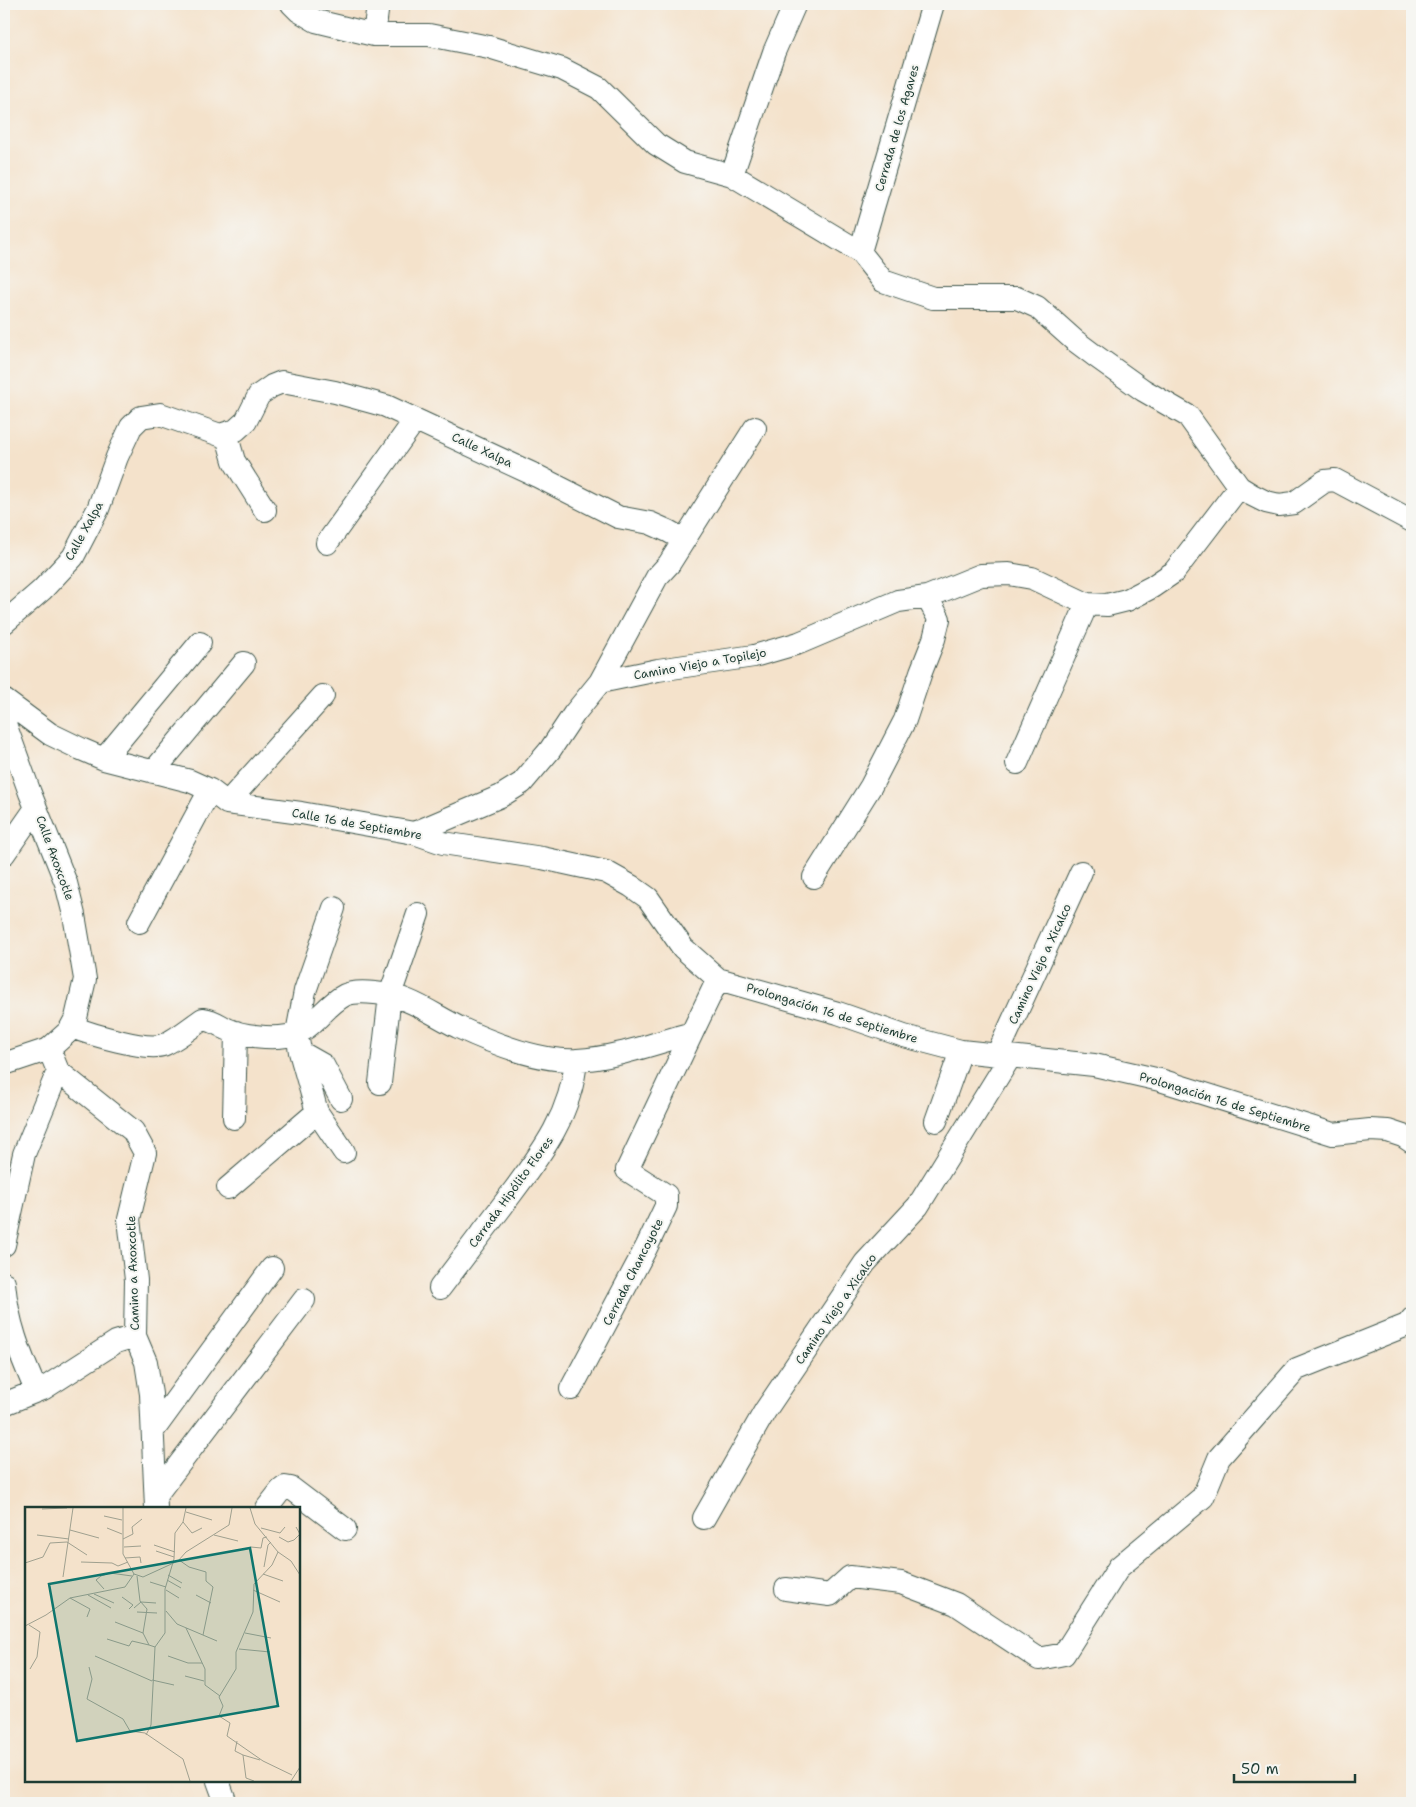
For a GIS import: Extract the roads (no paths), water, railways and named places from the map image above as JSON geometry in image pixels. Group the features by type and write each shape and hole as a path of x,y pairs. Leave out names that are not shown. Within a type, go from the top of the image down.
{"street":[{"path":"292,4 299,11 316,21 374,35 429,35 489,48 562,68 599,88 656,144 685,162 732,175 860,252 883,281 933,298 1017,298 1037,307 1094,355 1143,390 1188,416 1239,487 1266,502 1278,505 1294,503 1325,481 1335,480 1412,521"},
{"path":"374,35 378,4"},
{"path":"732,175 774,52 795,4"},
{"name":"Cerrada de los Agaves","path":"860,252 934,4"},
{"name":"Calle Xalpa","path":"4,623 42,590 73,557 98,510 117,458 131,427 141,417 160,414 220,435 236,430 246,421 259,395 282,382 335,392 386,406 537,476 618,517 650,523 668,530 684,540"},
{"path":"327,542 415,420"},
{"path":"414,833 501,796 522,783 550,750 574,714 600,682 657,577 669,564 755,428"},
{"path":"226,433 234,461 265,510"},
{"name":"Camino Viejo a Topilejo","path":"600,682 658,670 754,656 799,643 898,601 927,597 981,575 1009,574 1032,578 1088,604 1107,605 1128,600 1174,572 1239,487"},
{"path":"814,876 871,786 905,720 934,639 938,619 927,597"},
{"path":"1017,763 1088,604"},
{"path":"104,759 200,643"},
{"path":"153,772 244,663"},
{"path":"139,922 219,797 323,696"},
{"name":"Calle 16 de Septiembre","path":"4,700 50,734 104,759 190,781 219,797 301,814 414,833 443,843 542,858 606,872 648,898 683,948 718,979"},
{"name":"Calle Axoxcotle","path":"4,721 66,883 74,915 85,979 80,1006 72,1027 48,1049"},
{"path":"4,854 36,808"},
{"name":"Camino Viejo a Xicalco","path":"704,1518 765,1411 865,1263 918,1206 1004,1056 1081,872"},
{"path":"334,908 305,991 299,1043 317,1112 344,1152"},
{"path":"380,1083 390,995 418,914"},
{"path":"299,1043 310,1026 333,1004 346,995 358,992 390,995 410,1000 458,1026 489,1040 526,1052 555,1059 576,1060 600,1057 692,1033 718,979"},
{"name":"Prolongación 16 de Septiembre","path":"718,979 830,1010 904,1036 962,1051 1094,1065 1160,1080 1332,1134 1370,1130 1403,1136 1412,1142"},
{"path":"72,1027 96,1036 153,1046 164,1045 203,1019 218,1023 236,1032 279,1037 299,1043 323,1064 341,1099"},
{"path":"234,1118 236,1032"},
{"name":"Cerrada Chancoyote","path":"571,1389 646,1248 666,1206 666,1195 627,1170 692,1033"},
{"path":"4,1064 48,1049"},
{"name":"Camino a Axoxcotle","path":"48,1049 58,1071 133,1132 145,1153 129,1219 136,1280 135,1336 146,1362 151,1394 156,1501"},
{"path":"936,1121 962,1051"},
{"name":"Cerrada Hipólito Flores","path":"440,1288 546,1147 563,1113 575,1079 576,1060"},
{"path":"4,1245 24,1154 58,1071"},
{"path":"228,1188 317,1112"},
{"path":"153,1431 272,1268"},
{"path":"4,1283 7,1310 16,1343 35,1388 39,1390"},
{"path":"156,1501 304,1300"},
{"path":"786,1589 830,1595 850,1577 901,1583 956,1604 1039,1659 1064,1654 1119,1567 1203,1497 1219,1458 1297,1369 1407,1325 1412,1319"},
{"path":"4,1404 43,1389 116,1342 135,1336"},
{"path":"268,1507 281,1490 285,1487 292,1488 345,1529"},
{"path":"218,1782 226,1803"}]}
